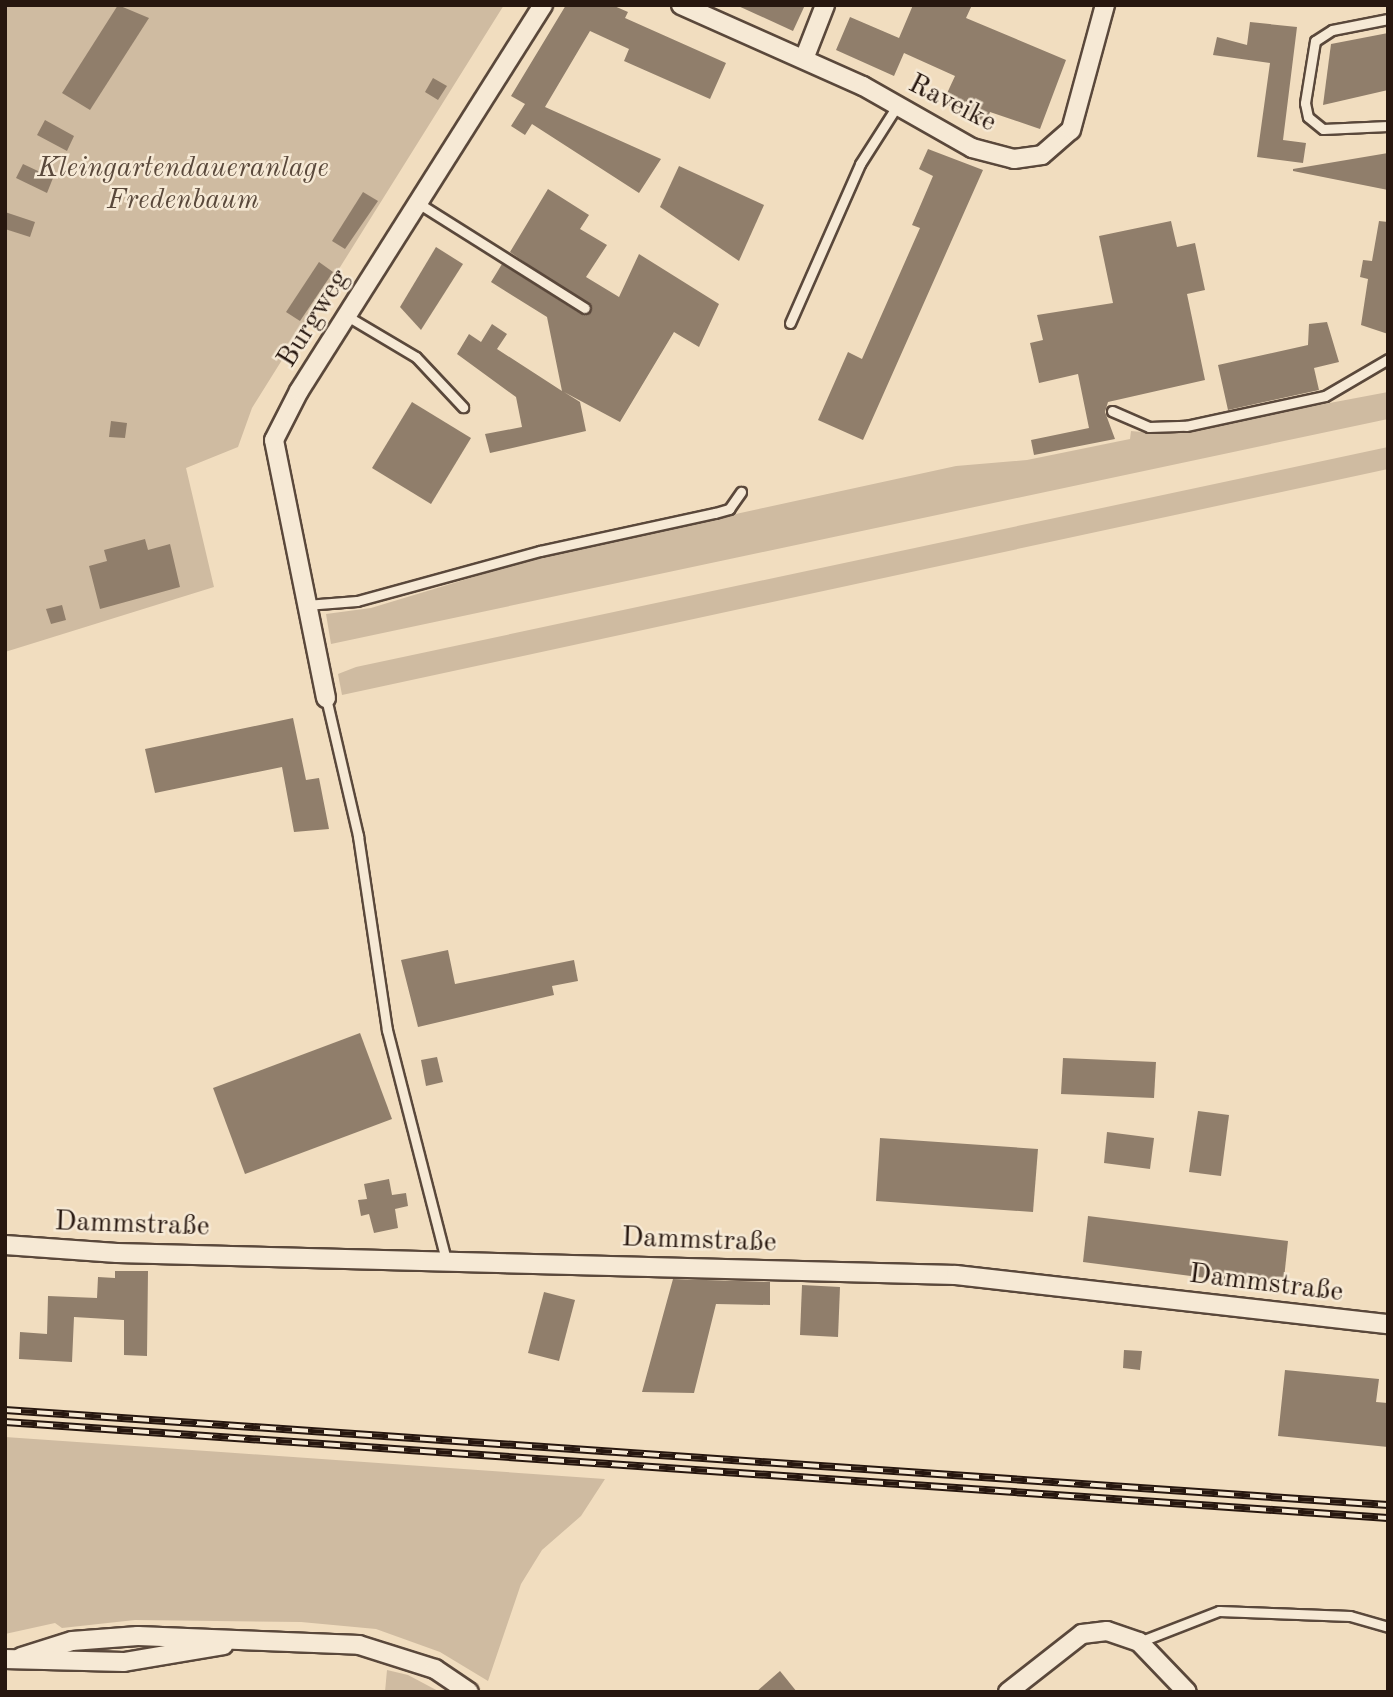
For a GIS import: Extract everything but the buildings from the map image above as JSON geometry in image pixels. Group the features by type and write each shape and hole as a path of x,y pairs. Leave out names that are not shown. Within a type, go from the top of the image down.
{"street":[{"name":"Burgweg","path":"326,698 274,440 347,316 543,5"},
{"name":"Raveike","path":"681,5 804,59 897,106 972,149 1014,159 1042,155 1064,139 1078,116 1105,5"},
{"path":"804,59 825,5"},
{"name":"Dammstraße","path":"5,1245 117,1253 956,1275 1388,1324"},
{"path":"1008,1692 1083,1634 1107,1631 1139,1642 1187,1692"},
{"path":"13,1658 72,1641 138,1636 229,1644 359,1645 435,1669 469,1692"},
{"path":"13,1658 124,1662 229,1644"}],"lane":[{"path":"1388,19 1332,30 1314,41 1304,103 1308,117 1323,129 1388,126"},
{"path":"790,323 860,164 897,106"},
{"path":"418,203 585,308"},
{"path":"347,316 416,357 463,407"},
{"path":"1112,411 1149,427 1186,426 1325,396 1388,359"},
{"path":"306,605 357,601 540,551 715,513 729,509 741,492"},
{"path":"326,698 358,835 387,1030 446,1260"},
{"path":"1139,1642 1219,1611 1350,1616 1388,1627"}],"green space":[{"name":"Kleingartendaueranlage Fredenbaum","path":"5,5 504,5 252,408 238,447 186,468 214,587 5,652"},
{"path":"1388,392 1388,419 331,644 326,614 371,608 543,556 956,466 1027,460 1130,439 1131,431 1164,434"},
{"path":"1388,447 1388,469 342,695 338,674 356,667"},
{"path":"5,1437 605,1479 581,1516 542,1550 521,1584 488,1681 440,1652 376,1629 301,1622 135,1620 62,1628 55,1623 5,1634"},
{"path":"387,1670 408,1675 440,1692 385,1692"}],"railway":[{"path":"5,1410 1388,1505"},
{"path":"5,1422 1388,1518"}]}
